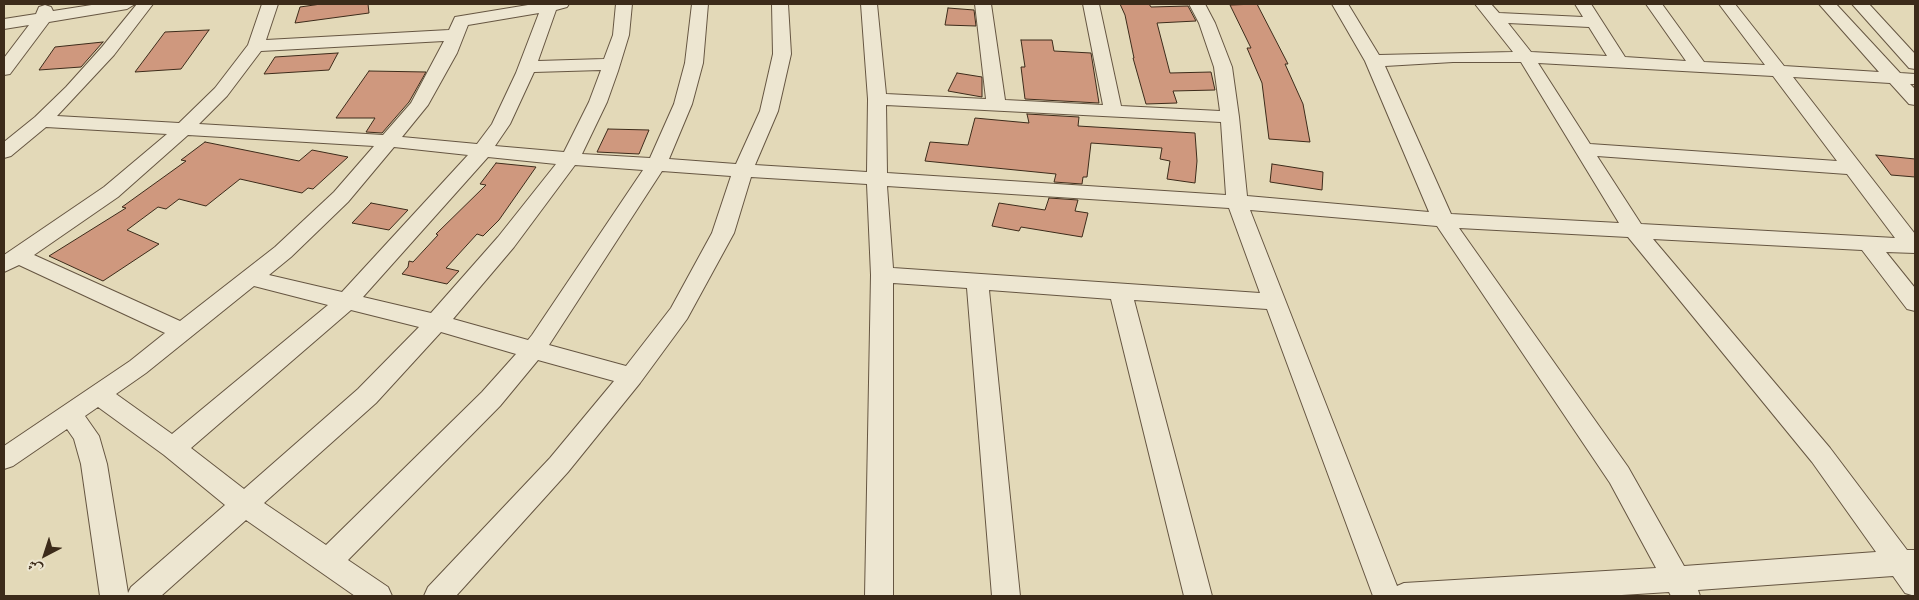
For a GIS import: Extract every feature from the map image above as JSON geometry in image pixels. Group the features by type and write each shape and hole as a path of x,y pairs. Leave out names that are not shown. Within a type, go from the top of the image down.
{"street":[{"path":"4,24 44,10 127,4"},
{"path":"4,152 42,121 108,51 145,4"},
{"path":"11,261 110,192 184,128 221,92 256,46 270,4"},
{"path":"256,46 460,20 553,4"},
{"path":"173,448 346,302 482,150 501,124 553,4"},
{"path":"140,596 367,396 437,323 506,242 570,159 598,102 621,35 624,4"},
{"path":"329,561 491,399 532,350 582,280 657,164 682,104 694,63 700,4"},
{"path":"438,596 559,465 631,377 679,313 723,233 744,170 769,111 782,54 780,4"},
{"path":"869,4 877,99 877,178 882,275 879,596"},
{"path":"983,4 996,106"},
{"path":"1091,4 1113,111"},
{"path":"1197,4 1207,23 1223,68 1230,117 1237,202 1387,596"},
{"path":"1340,4 1374,61 1402,120 1443,220 1512,324 1619,475 1682,588"},
{"path":"1583,4 1619,62"},
{"path":"1654,4 1698,67"},
{"path":"1727,4 1914,246"},
{"path":"1827,4 1915,100"},
{"path":"1860,4 1915,64"},
{"path":"4,70 44,10"},
{"path":"1489,11 1593,22"},
{"path":"1489,11 1526,57 1634,230 1821,456 1911,570"},
{"path":"4,459 71,415 183,332 283,252 341,197 390,142 419,105 448,53 460,20"},
{"path":"1374,61 1453,57 1526,57 1915,79"},
{"path":"527,67 611,64"},
{"path":"877,99 1230,117"},
{"path":"42,121 184,128 390,142 570,159 1237,202 1443,220 1914,246"},
{"path":"1584,149 1852,168"},
{"path":"1868,243 1915,304"},
{"path":"11,261 183,332"},
{"path":"882,275 978,280 1274,302"},
{"path":"251,278 437,323 631,377"},
{"path":"978,280 1006,596"},
{"path":"1120,291 1198,596"},
{"path":"99,395 173,448 244,505 378,596"},
{"path":"71,415 86,436 94,464 114,596"},
{"path":"1404,596 1682,588 1911,570"}],"building":[{"path":"321,4 368,4 369,13 295,23 300,7"},
{"path":"1120,4 1149,4 1151,7 1188,6 1196,21 1157,23 1170,73 1211,72 1215,90 1173,91 1177,103 1146,104 1133,58 1125,15"},
{"path":"1257,4 1288,64 1285,64 1303,104 1310,142 1269,139 1262,83 1247,48 1251,48 1230,5"},
{"path":"948,8 974,10 976,26 945,25"},
{"path":"209,30 181,69 135,72 165,32"},
{"path":"1021,40 1052,40 1054,51 1091,53 1099,103 1025,99 1021,67 1025,67"},
{"path":"103,42 81,67 39,70 55,47"},
{"path":"338,53 329,70 264,74 275,57"},
{"path":"369,71 426,72 409,102 382,133 366,132 375,118 336,118"},
{"path":"957,73 982,77 982,97 948,91"},
{"path":"1027,114 1079,117 1078,126 1195,133 1197,161 1195,183 1167,179 1170,161 1160,159 1162,148 1091,143 1087,177 1083,177 1082,184 1054,182 1056,174 925,161 930,142 968,145 975,118 1029,123"},
{"path":"608,129 649,130 639,154 597,152"},
{"path":"205,142 299,161 312,150 348,157 313,189 308,188 302,193 240,179 206,206 179,199 166,209 158,207 127,230 159,244 103,281 49,256 126,208 122,207 186,161 181,160"},
{"path":"1876,155 1915,159 1915,177 1891,175"},
{"path":"496,163 536,167 499,220 483,236 477,234 446,268 459,271 447,284 402,274 408,267 409,261 413,262 438,235 436,234 486,185 480,184"},
{"path":"1272,164 1323,172 1322,190 1270,182"},
{"path":"1049,198 1078,200 1075,211 1088,213 1082,237 1021,227 1019,231 992,226 999,203 1045,210"},
{"path":"371,203 408,210 389,230 352,223"}]}
